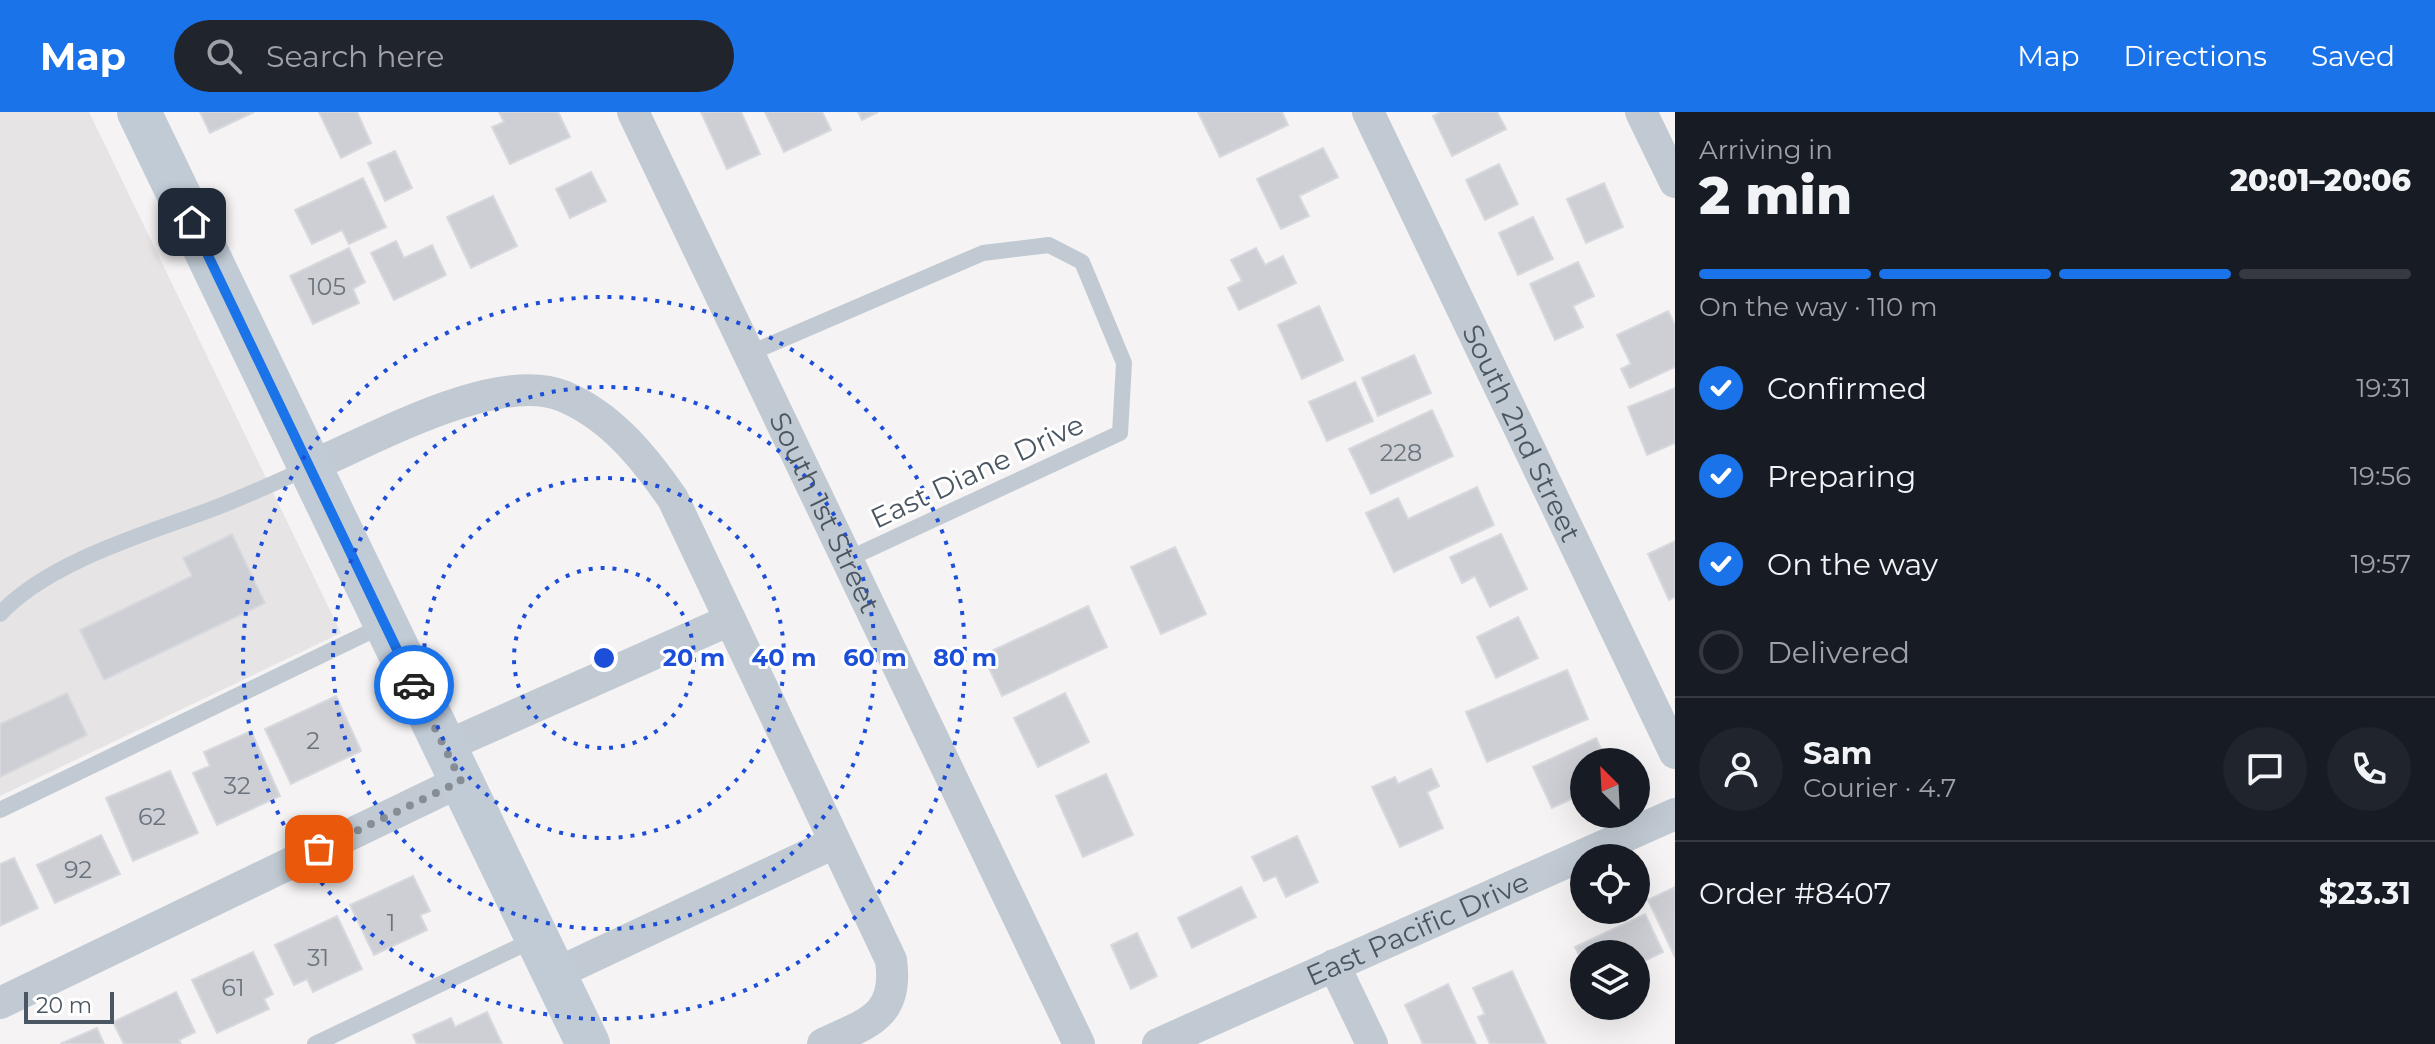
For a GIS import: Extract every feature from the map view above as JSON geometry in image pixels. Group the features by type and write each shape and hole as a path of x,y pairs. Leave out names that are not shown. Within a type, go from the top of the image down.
{"street":[{"path":"139,112 588,1044"},
{"name":"South 1st Street","path":"633,112 1079,1044"},
{"name":"South 2nd Street","path":"1368,112 1675,753"},
{"path":"1641,112 1675,182"},
{"path":"309,467 475,399 530,389 561,395 615,429 660,479 673,499 891,960 894,978 891,999 882,1013 823,1044"},
{"path":"0,1003 730,620"},
{"name":"East Pacific Drive","path":"1158,1044 1675,814"},
{"path":"546,956 834,843"},
{"path":"1334,965 1372,1044"}],"lane":[{"name":"East Diane Drive","path":"748,354 983,253 1049,245 1082,262 1124,363 1120,433 846,560"},
{"path":"0,614 21,597 93,553 217,508 309,467"},
{"path":"0,810 386,625"},
{"path":"315,1044 546,956"}],"shaded area":[{"path":"0,112 89,112 341,633 0,796"}],"building":[{"path":"200,112 254,112 210,133"},
{"path":"319,112 357,112 371,143 341,158"},
{"path":"499,112 558,112 570,137 510,164 492,127 504,122"},
{"path":"701,112 741,112 760,154 727,169"},
{"path":"765,112 822,112 831,130 784,152"},
{"path":"858,112 878,112 862,120"},
{"path":"1198,112 1282,112 1288,125 1220,157"},
{"path":"1441,112 1497,112 1506,129 1452,156 1433,116"},
{"path":"1323,148 1338,177 1299,196 1309,216 1281,229 1257,179"},
{"path":"395,151 412,188 385,201 368,163"},
{"path":"1499,164 1518,204 1485,220 1466,180"},
{"path":"591,172 606,201 570,218 556,189"},
{"path":"363,178 386,227 349,244 342,230 312,244 295,210"},
{"path":"1604,183 1623,227 1586,243 1567,199"},
{"path":"493,196 517,246 471,268 447,217"},
{"path":"1533,217 1553,259 1518,275 1499,233"},
{"path":"396,241 404,258 432,245 446,275 394,300 371,253"},
{"path":"349,248 365,282 353,289 359,303 313,324 290,276"},
{"path":"1256,248 1265,265 1283,256 1296,283 1239,310 1228,288 1242,281 1231,260"},
{"path":"1578,262 1594,296 1573,306 1583,327 1555,340 1530,284"},
{"path":"1319,306 1343,360 1302,379 1278,325"},
{"path":"1668,311 1675,325 1675,367 1630,388 1621,369 1631,364 1617,335"},
{"path":"1414,355 1431,393 1378,416 1362,378"},
{"path":"1355,382 1373,421 1327,441 1309,402"},
{"path":"1675,388 1675,443 1647,455 1628,407"},
{"path":"1432,410 1453,456 1371,494 1349,449"},
{"path":"1477,487 1494,525 1394,572 1366,513 1398,498 1408,519"},
{"path":"232,534 265,603 104,680 80,630 192,576 183,558"},
{"path":"1501,534 1527,589 1490,607 1475,576 1462,583 1450,557"},
{"path":"1675,541 1675,597 1669,600 1648,554"},
{"path":"1175,547 1206,614 1161,634 1131,567"},
{"path":"1088,606 1107,647 1002,696 983,655"},
{"path":"1518,617 1538,658 1496,678 1477,637"},
{"path":"1567,670 1588,719 1487,762 1466,712"},
{"path":"67,693 87,735 0,777 0,724"},
{"path":"1065,693 1089,742 1038,767 1014,718"},
{"path":"336,696 361,751 291,784 265,729"},
{"path":"251,731 280,796 217,825 193,773 210,766 204,752"},
{"path":"1596,738 1601,748 1574,748"},
{"path":"1570,750 1570,800 1552,808 1533,767"},
{"path":"1431,769 1439,786 1427,792 1443,828 1400,847 1372,787 1395,777 1398,784"},
{"path":"170,771 198,833 133,861 106,798"},
{"path":"1106,774 1133,835 1083,857 1056,796"},
{"path":"101,835 120,874 55,903 37,865"},
{"path":"1297,836 1318,882 1286,897 1276,876 1264,881 1252,857"},
{"path":"14,858 38,908 0,926 0,864"},
{"path":"413,876 430,911 420,915 427,930 374,955 350,905"},
{"path":"1241,887 1256,917 1192,948 1178,918"},
{"path":"1675,887 1675,957 1650,904 1650,899"},
{"path":"337,916 362,969 313,992 307,979 294,985 275,945"},
{"path":"1624,924 1650,924 1663,952 1650,958 1650,940 1590,940"},
{"path":"1137,933 1157,976 1131,989 1111,945"},
{"path":"253,952 273,994 264,999 269,1009 217,1033 192,980"},
{"path":"1512,971 1546,1044 1490,1044 1478,1017 1485,1014 1473,988"},
{"path":"1448,984 1476,1044 1423,1044 1405,1005"},
{"path":"176,992 195,1032 179,1040 181,1044 124,1044 113,1022"},
{"path":"487,1012 502,1044 417,1044 413,1035 451,1018 455,1027"},
{"path":"97,1028 104,1044 60,1044"}],"way so far":[{"path":"319,849 461,781 414,685"}],"route":[{"path":"192,222 414,685"}]}
